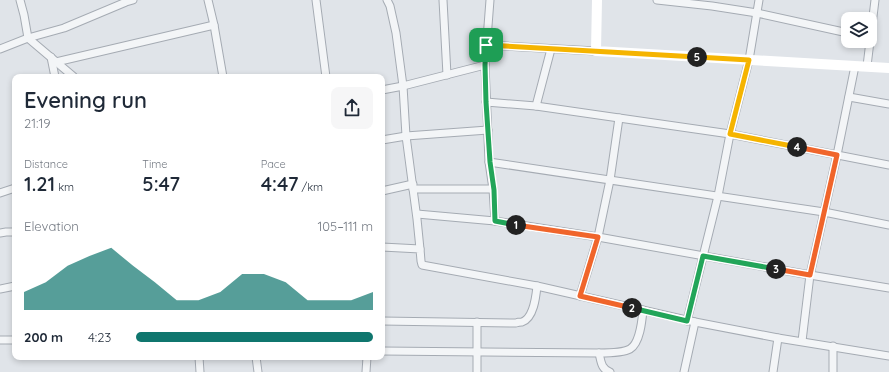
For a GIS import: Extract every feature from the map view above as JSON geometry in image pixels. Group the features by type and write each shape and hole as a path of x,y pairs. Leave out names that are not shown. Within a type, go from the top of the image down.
{"street":[{"path":"20,0 28,38 71,74"},
{"path":"208,0 222,74"},
{"path":"316,0 326,74"},
{"path":"387,0 390,6 396,33 403,86 406,136 417,214 422,265 537,286 691,321 778,338 889,356"},
{"path":"443,0 447,75"},
{"path":"490,0 485,65 486,102 490,162 494,190 495,221"},
{"path":"596,51 597,0"},
{"path":"657,0 712,3 841,31"},
{"path":"684,372 691,321 703,256 718,196 730,134 749,60 759,0"},
{"path":"873,12 875,0"},
{"path":"0,49 28,38 64,28 129,1"},
{"path":"54,59 214,25"},
{"path":"486,45 889,68"},
{"path":"867,66 869,48"},
{"path":"536,106 551,49"},
{"path":"54,59 55,74"},
{"path":"385,89 485,65"},
{"path":"802,341 810,275 855,66"},
{"path":"849,97 889,104"},
{"path":"486,102 536,106 730,134 889,165"},
{"path":"580,296 598,237 610,180 619,118"},
{"path":"385,140 406,136 488,130"},
{"path":"490,162 824,212 889,225"},
{"path":"385,191 413,187 494,190"},
{"path":"0,193 12,189"},
{"path":"417,214 495,221 598,237 889,288"},
{"path":"0,233 12,232"},
{"path":"385,247 420,249"},
{"path":"385,321 516,323 524,321 528,317 535,303 537,286"},
{"path":"0,289 12,287"},
{"path":"385,351 599,353 620,351 631,349 636,342 639,334 643,310"},
{"path":"477,322 478,372"},
{"path":"773,372 778,338"},
{"path":"0,340 12,340"},
{"path":"833,346 833,372"},
{"path":"599,353 602,366 606,371 610,372"},
{"path":"199,360 200,372"},
{"path":"256,360 258,372"},
{"path":"366,372 367,360"}],"route":[{"path":"486,45 749,60 730,134 837,155 810,275 703,256 687,321 580,296 598,237 495,221 494,190 490,162 486,102 486,45"}]}
